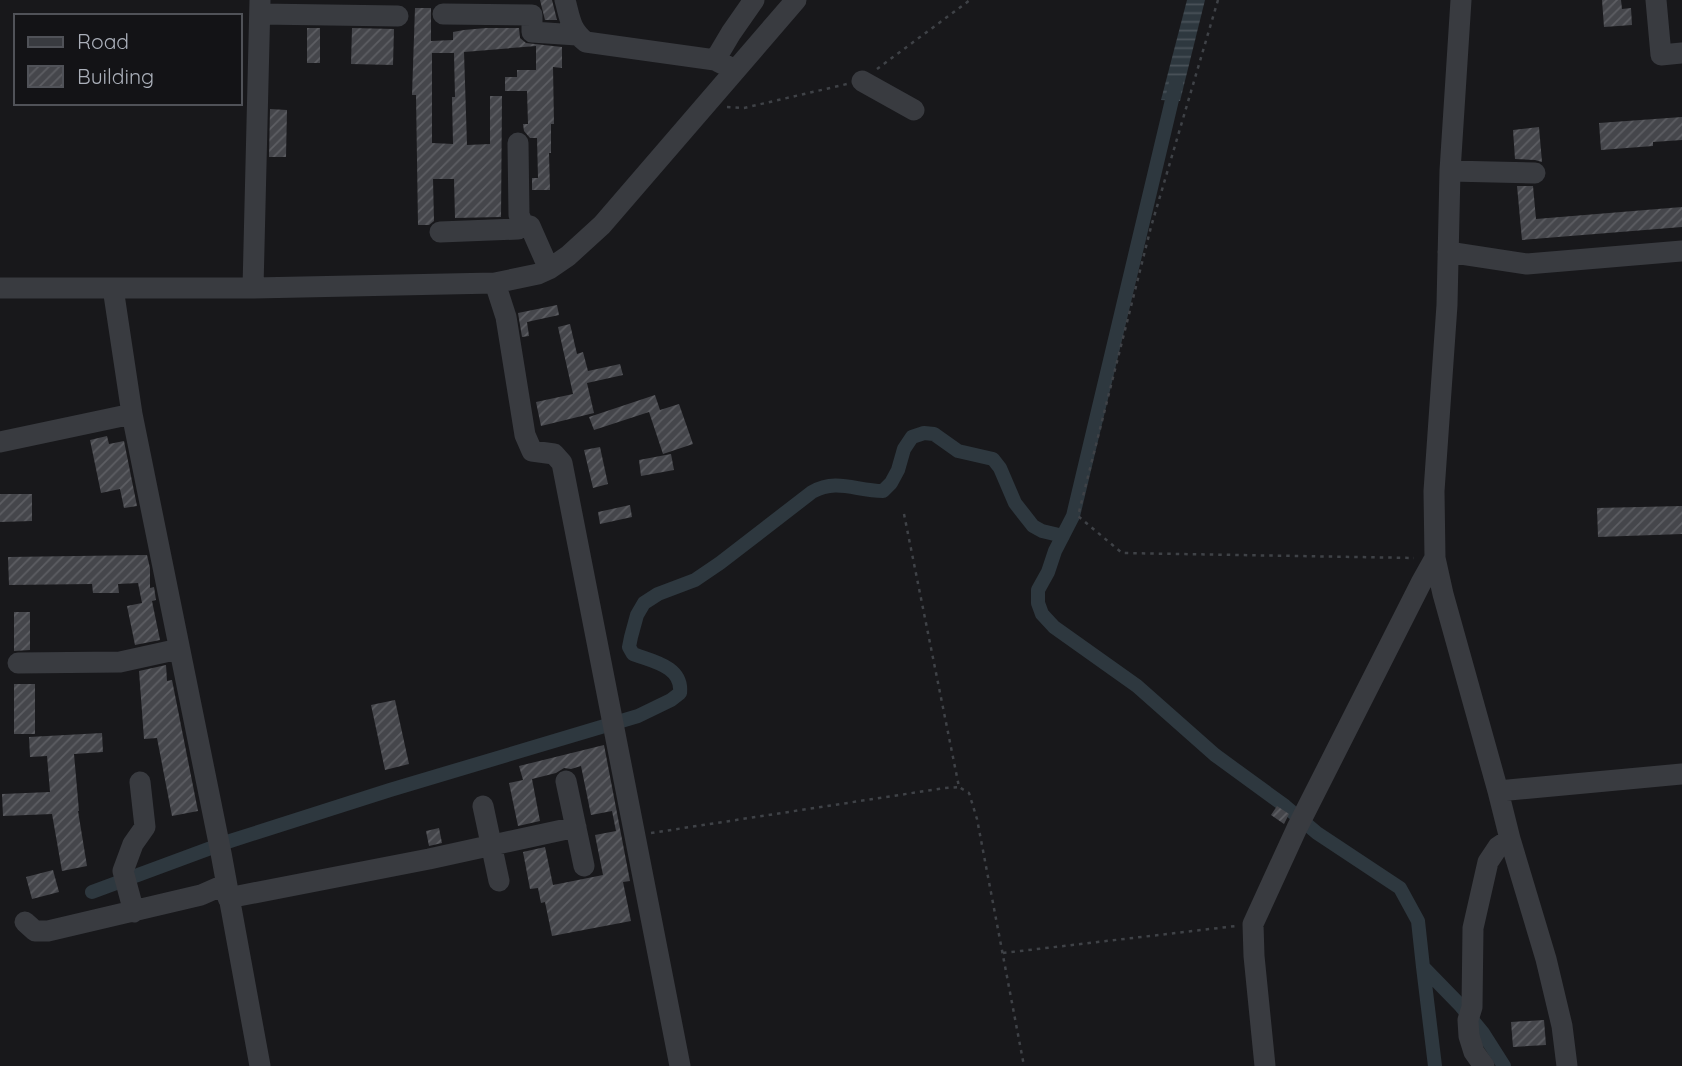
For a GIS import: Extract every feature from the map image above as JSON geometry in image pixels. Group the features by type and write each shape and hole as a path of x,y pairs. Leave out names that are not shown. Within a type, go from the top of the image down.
{"street":[{"path":"565,0 573,28 586,42 715,60 735,70"},
{"path":"715,60 754,0"},
{"path":"0,288 253,288 495,283 538,274 568,256 602,225 796,0"},
{"path":"1461,0 1450,172 1447,304 1434,491 1435,558 1510,839 1546,959 1562,1026 1567,1066"},
{"path":"1656,0 1661,55 1682,53"},
{"path":"253,288 260,7 398,16"},
{"path":"443,14 465,7 532,7 531,32 577,35"},
{"path":"863,81 914,110"},
{"path":"518,143 519,215 523,224"},
{"path":"1450,172 1535,173"},
{"path":"523,224 530,226 549,269"},
{"path":"440,232 518,229 523,224"},
{"path":"1448,253 1527,264 1682,251"},
{"path":"495,283 506,317 525,435 532,451 554,454 562,463 680,1066"},
{"path":"113,288 132,415 219,844 260,1066"},
{"path":"0,442 132,415"},
{"path":"1265,1066 1253,924 1297,828 1435,558"},
{"path":"18,663 120,662 179,649"},
{"path":"1499,791 1682,774"},
{"path":"566,781 584,866"},
{"path":"134,912 126,880 133,844 145,827 140,782"},
{"path":"483,806 499,881"},
{"path":"25,922 35,931 48,931 201,895 429,859 576,827"},
{"path":"1484,1066 1474,1052 1469,1036 1473,928 1488,862 1498,847 1510,839"}],"path":[{"path":"705,106 744,108 863,81 970,0"},
{"path":"1218,0 1151,227 1078,516 1122,553 1435,558"},
{"path":"904,514 959,787"},
{"path":"635,835 944,788 959,787 970,793 1024,1066"},
{"path":"1003,953 1253,924"}],"shaded area":[{"path":"1187,0 1205,0 1180,101 1161,100"}],"building":[{"path":"540,0 552,0 557,20 545,20"},
{"path":"1602,0 1621,0 1622,9 1631,8 1632,25 1604,27"},
{"path":"415,8 431,8 431,41 453,40 453,32 464,30 519,28 520,38 526,43 562,47 562,68 553,67 554,124 551,124 549,153 550,190 532,190 532,178 538,178 537,138 530,138 524,131 523,124 528,124 527,91 505,91 505,77 517,77 517,70 536,70 536,46 464,52 467,145 490,144 490,96 502,96 501,217 455,218 454,179 433,179 434,221 429,225 418,225 416,95 412,95","holes":["432,53 454,53 453,144 432,143"]},
{"path":"307,28 320,28 320,63 307,63"},
{"path":"352,28 394,29 393,65 351,64"},
{"path":"270,109 287,110 286,157 269,157"},
{"path":"1682,117 1682,140 1653,142 1653,146 1601,150 1599,123"},
{"path":"1539,127 1542,162 1515,159 1513,130"},
{"path":"1517,186 1533,186 1536,219 1682,207 1682,227 1522,240"},
{"path":"557,305 559,315 527,322 529,336 522,337 518,313"},
{"path":"570,324 577,354 583,352 588,371 620,364 623,375 587,383 594,413 541,426 536,402 573,394 558,327"},
{"path":"655,395 660,410 679,404 693,444 663,454 649,412 594,430 589,417"},
{"path":"107,436 109,444 124,441 137,506 124,508 120,489 101,493 90,440"},
{"path":"600,447 608,484 593,488 584,450"},
{"path":"671,454 674,470 641,476 639,460"},
{"path":"0,494 32,494 32,521 0,522"},
{"path":"630,505 632,517 600,524 598,512"},
{"path":"1682,506 1682,534 1598,537 1597,508"},
{"path":"147,555 160,640 135,645 127,606 142,603 138,583 118,584 119,593 93,593 92,584 9,585 8,557"},
{"path":"14,612 30,612 30,650 14,651"},
{"path":"166,665 167,681 172,680 198,811 172,816 157,738 144,739 139,671"},
{"path":"14,684 35,684 35,734 14,734"},
{"path":"395,700 409,764 385,770 371,705"},
{"path":"102,733 103,752 74,754 78,811 87,866 62,871 52,814 3,816 2,794 50,792 47,756 30,757 29,737"},
{"path":"604,745 630,881 623,882 631,921 552,936 545,902 541,903 538,888 530,889 523,852 545,847 553,885 603,875 595,835 616,831 612,811 591,815 581,766 564,768 556,773 532,779 540,821 518,826 509,783 523,780 519,766"},
{"path":"1277,806 1289,814 1284,824 1271,815"},
{"path":"439,828 442,843 429,846 426,831"},
{"path":"53,870 59,892 32,899 26,877"},
{"path":"1544,1020 1546,1045 1513,1047 1511,1022"}],"waterway":[{"path":"1176,83 1073,516 1038,590 1038,603 1042,614 1054,627 1137,686 1215,755 1317,833 1400,888 1418,921 1423,967 1483,1033 1504,1066"},
{"path":"92,892 227,842 638,716 671,700 680,693 680,684 676,677 657,662 633,654 629,647 637,615 644,603 658,594 695,580 812,492 830,486 883,491 898,470 904,449 912,437 924,433 934,434 958,451 993,459 1000,468 1015,503 1033,526 1063,536"},
{"path":"1423,967 1435,1066"}]}
